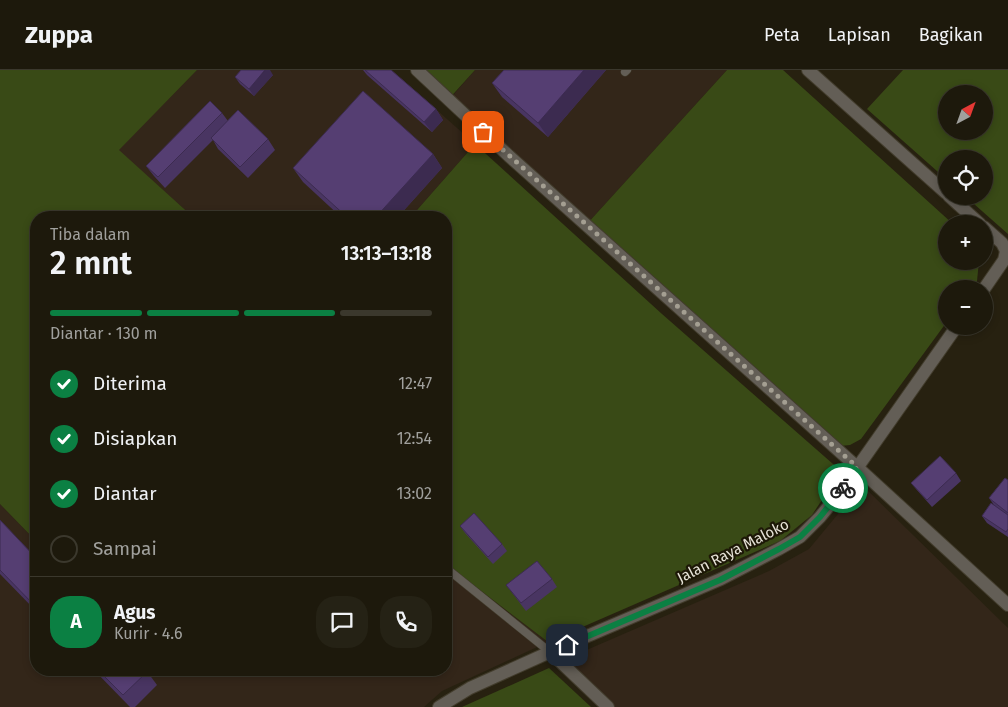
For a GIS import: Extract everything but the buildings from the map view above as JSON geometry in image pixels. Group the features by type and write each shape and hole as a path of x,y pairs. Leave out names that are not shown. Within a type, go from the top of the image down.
{"street":[{"path":"417,70 509,156 857,467 1008,605"},
{"path":"808,70 938,187"},
{"path":"959,205 970,215"},
{"path":"990,280 1007,256 1002,243 993,235"},
{"name":"Jalan Raya Maloko","path":"438,707 470,688 720,580 800,537 838,495 951,335"},
{"path":"550,652 608,707"}],"lane":[{"path":"452,573 550,652"}],"shaded area":[{"path":"197,70 392,70 475,144 416,211 186,211 118,150"},
{"path":"475,70 727,70 586,225 448,101"},
{"path":"862,485 1008,628 1008,707 607,707 566,670 568,658 769,571 809,549"},
{"path":"0,504 30,535 30,676 452,676 452,569 548,642 442,691 424,707 0,707"}],"green space":[{"path":"0,70 197,70 119,150 186,211 30,211 30,535 0,504"},
{"path":"413,70 475,70 447,101"},
{"path":"727,70 783,70 943,215 938,215 938,270 978,270 977,280 938,280 938,334 861,439 850,445 840,446 586,225"},
{"path":"903,70 1008,70 1008,234 993,221 993,215 986,215 975,205 993,205 993,150 938,150 938,172 867,109"},
{"path":"475,144 662,314 841,471 812,515 780,541 548,642 452,569 452,211 416,211"},
{"path":"549,668 591,707 462,707"}],"way so far":[{"path":"483,132 857,467 843,488"}],"route":[{"path":"567,645 720,580 779,549 800,537 820,517 843,488"}]}
